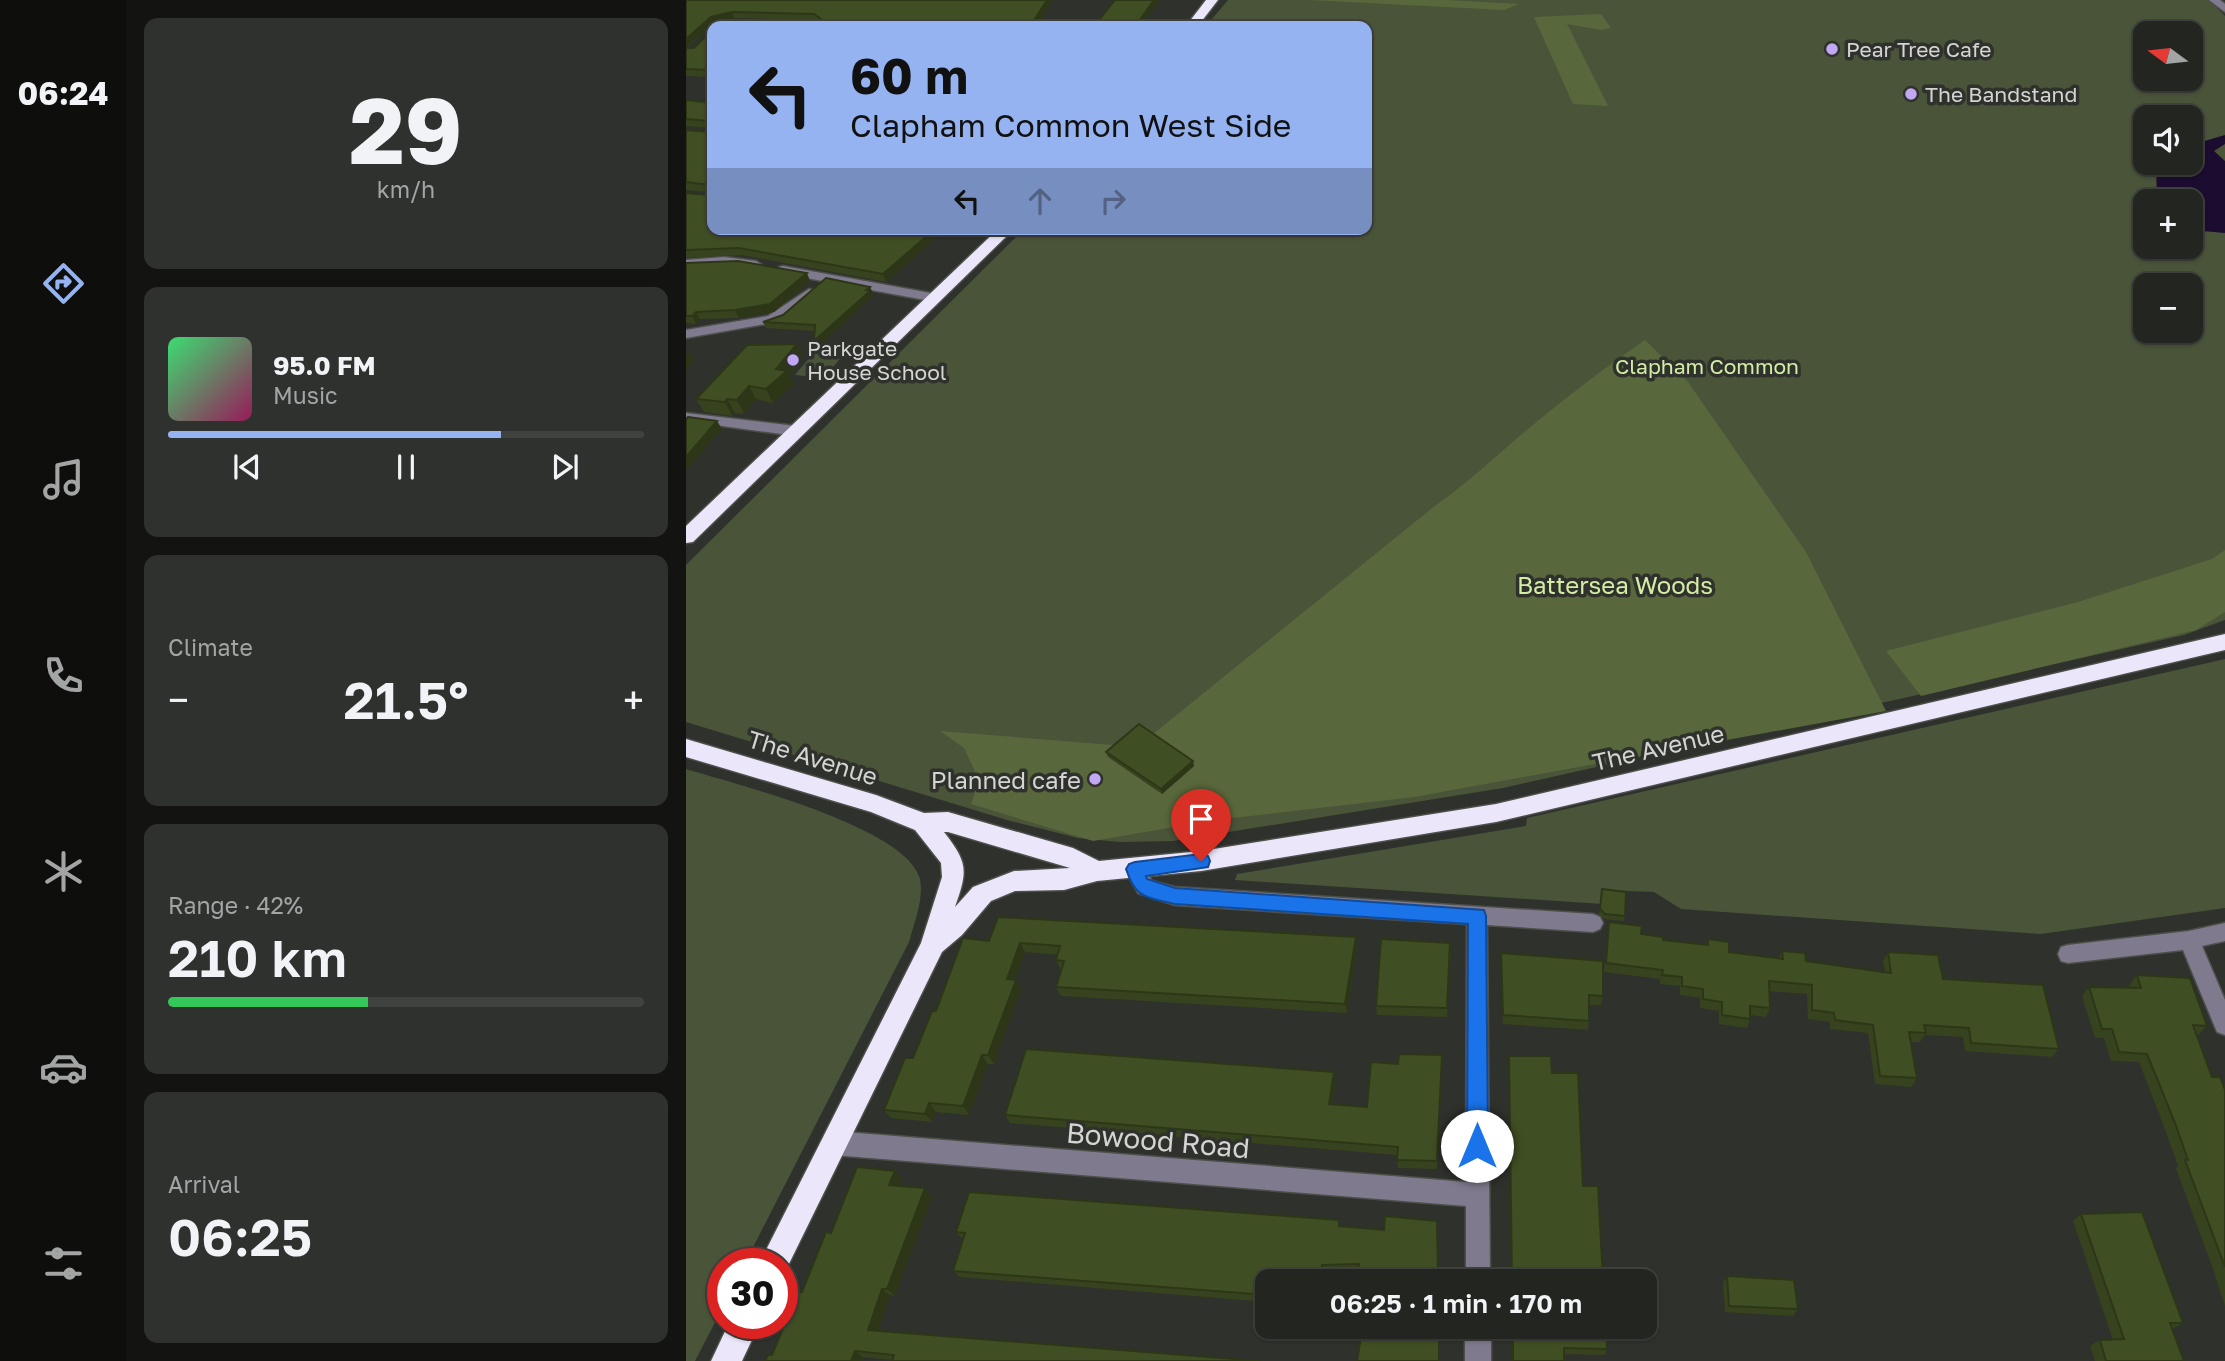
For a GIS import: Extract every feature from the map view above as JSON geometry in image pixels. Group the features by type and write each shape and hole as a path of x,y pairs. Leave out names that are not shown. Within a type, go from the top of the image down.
{"highway":[{"path":"1196,21 1212,0"},
{"path":"686,537 1001,235"},
{"name":"The Avenue","path":"933,944 953,927 982,894 1014,881 1064,880 1097,871 1201,861 1535,805 2225,642"},
{"name":"The Avenue","path":"686,748 876,804 923,823"},
{"path":"923,823 948,822 1073,858 1097,871"},
{"path":"782,1248 933,944 937,924 954,877 954,869 952,860 923,823"},
{"path":"726,1361 737,1339"}],"street":[{"path":"2214,0 2225,9"},
{"path":"686,264 733,261 936,298"},
{"path":"686,334 779,317 827,277"},
{"path":"686,417 796,430"},
{"path":"1135,869 1140,884 1146,889 1175,896 1593,923"},
{"path":"1477,916 1478,1269"},
{"path":"2068,954 2189,940 2225,932"},
{"path":"2189,940 2225,1025"},
{"name":"Bowood Road","path":"833,1143 1478,1195"},
{"path":"1478,1339 1478,1361"}],"green space":[{"name":"Clapham Common","path":"1228,0 2209,0 2225,16 2225,620 2184,635 1503,788 1173,841 1120,842 1078,838 1007,820 686,722 686,565 1018,235 1372,235 1372,21 1210,21"},
{"path":"1309,0 1446,0 1519,4 1504,10"},
{"path":"1601,14 1611,28 1601,30 1567,24 1608,106 1573,104 1534,17"},
{"name":"Battersea Woods","path":"1645,340 1688,382 1806,552 1886,711 1414,797 1215,820 1093,841 971,804 979,780 964,748 940,731 1137,747 1464,484 1557,405"},
{"path":"816,350 845,352 825,378 795,375"},
{"path":"2225,550 2225,612 2196,630 1921,696 1886,651 2078,602 2212,559"},
{"path":"2225,659 2225,908 2041,934 1681,909 1654,892 1603,890 1603,904 1235,880 1237,874 1526,826 1527,818"},
{"path":"686,769 817,810 885,842 908,860 920,879 921,895 909,942 753,1248 707,1248 707,1338 695,1361 686,1361"}],"shaded area":[{"path":"2225,135 2225,144 2214,151 2225,161 2225,233 2203,231 2203,189 2157,189 2156,175 2203,175 2203,141"}],"building":[{"path":"686,0 1047,0 1035,19 1043,19 1042,21 820,21 821,19 814,14 732,12 711,17 686,39"},
{"path":"1115,0 1154,0 1139,21 1098,21"},
{"path":"707,35 707,70 686,69 686,48 694,48"},
{"path":"686,100 707,102 707,121 686,119"},
{"path":"686,130 707,132 707,185 686,182"},
{"path":"686,193 707,195 707,235 928,235 883,274 739,248 686,250"},
{"path":"738,261 807,273 770,304 735,310 696,312 692,316 686,316 686,263"},
{"path":"826,278 870,287 866,290 870,291 814,341 815,325 763,322 783,315"},
{"path":"797,344 776,369 787,371 766,389 749,386 737,400 727,399 725,402 696,399 747,345"},
{"path":"688,417 717,421 686,457 686,419"},
{"path":"1139,724 1193,761 1161,789 1106,752"},
{"path":"1602,889 1626,892 1625,916 1605,914 1600,909"},
{"path":"998,917 1356,937 1345,1004 1056,987 1064,961 1056,960 1060,946 1020,943 1007,979 1016,980 988,1055 982,1055 963,1106 929,1103 925,1114 884,1110 905,1058 913,1058 932,1011 936,1011 963,938 989,941"},
{"path":"1609,922 1642,926 1641,934 1663,937 1663,940 1708,945 1708,939 1729,942 1729,952 1783,959 1782,951 1805,953 1806,961 1891,973 1888,952 1938,955 1943,979 2043,985 2059,1049 1971,1043 1969,1028 1924,1025 1926,1033 1909,1032 1917,1078 1880,1076 1873,1025 1835,1020 1834,1013 1812,1010 1812,985 1769,981 1770,1008 1750,1006 1750,1019 1722,1015 1722,1002 1703,999 1703,989 1682,986 1682,977 1662,975 1663,970 1606,963"},
{"path":"1381,939 1450,943 1447,1008 1376,1006"},
{"path":"1501,953 1603,961 1603,996 1589,995 1589,1021 1503,1015"},
{"path":"2137,975 2190,978 2207,1026 2193,1025 2212,1077 2220,1077 2225,1090 2225,1267 2185,1160 2188,1160 2175,1123 2147,1054 2119,1052 2112,1029 2102,1029 2089,987 2141,988"},
{"path":"1026,1049 1334,1072 1329,1104 1367,1107 1371,1062 1398,1064 1399,1054 1442,1055 1437,1161 1397,1160 1398,1147 1005,1115"},
{"path":"1509,1056 1551,1056 1552,1073 1578,1073 1583,1186 1598,1186 1602,1269 1512,1269"},
{"path":"857,1167 895,1171 889,1185 925,1188 887,1289 882,1289 868,1330 1259,1361 892,1361 894,1355 855,1351 851,1361 765,1361 768,1355 772,1355 779,1339 798,1339 798,1292 802,1292 826,1232 831,1233"},
{"path":"969,1192 1339,1220 1339,1226 1384,1230 1385,1216 1437,1221 1438,1269 1358,1269 1359,1264 1322,1265 1322,1269 1255,1269 1255,1294 953,1271 965,1233 956,1232"},
{"path":"2142,1212 2183,1323 2170,1323 2184,1361 2106,1361 2100,1340 2124,1339 2081,1214"},
{"path":"1727,1276 1794,1280 1798,1309 1729,1306"},
{"path":"1361,1339 1439,1339 1439,1361 1357,1361"},
{"path":"1513,1339 1607,1339 1607,1349 1564,1348 1564,1361 1513,1361"}],"place":[{"name":"Pear Tree Cafe","path":"1832,49"},
{"name":"The Bandstand","path":"1911,94"},
{"name":"Parkgate House School","path":"793,360"},
{"name":"Planned cafe","path":"1095,779"}],"route":[{"path":"1201,861 1135,869 1140,884 1146,889 1175,896 1477,916 1477,1146"}]}
